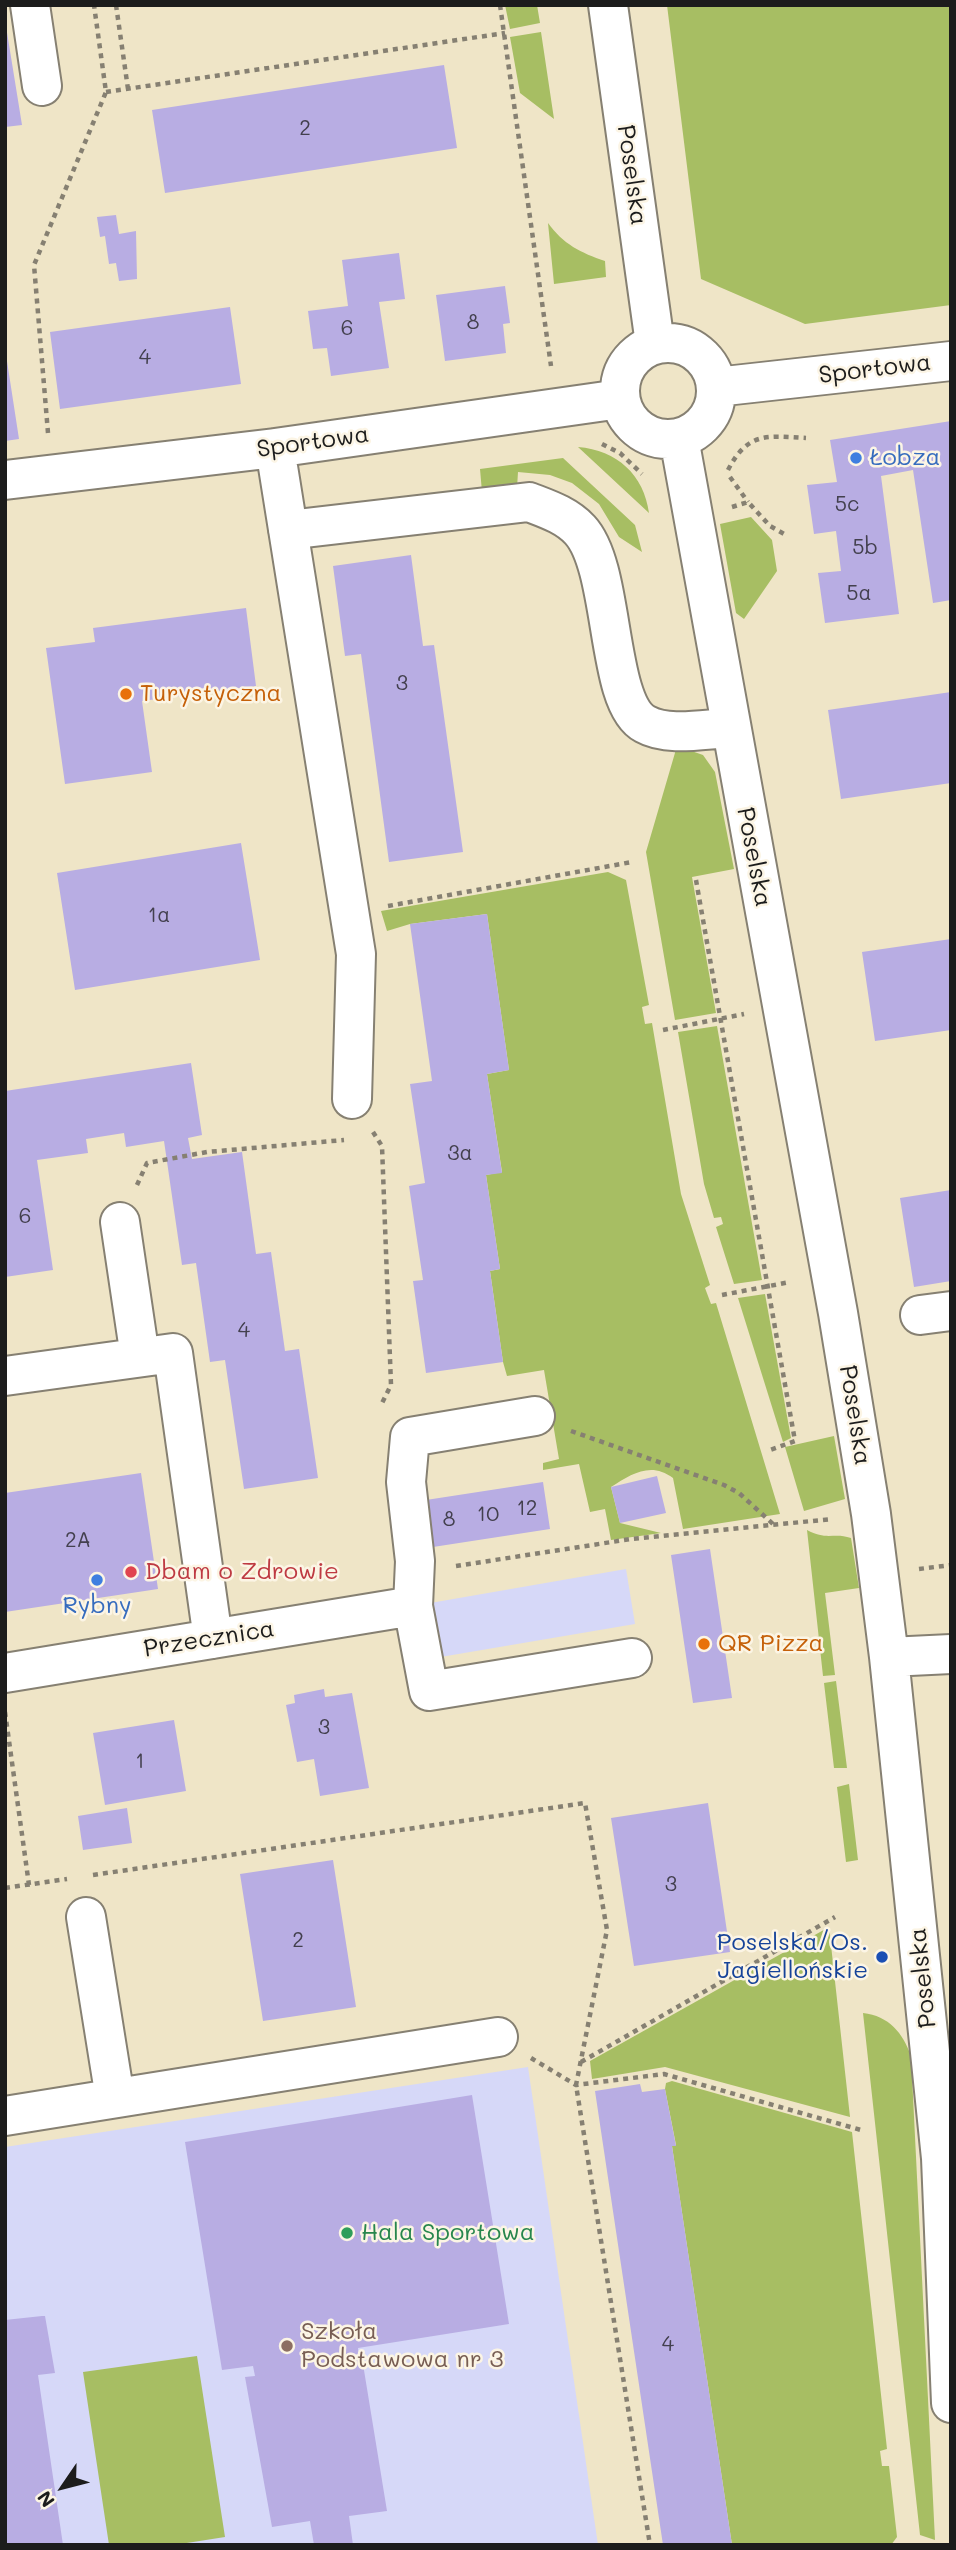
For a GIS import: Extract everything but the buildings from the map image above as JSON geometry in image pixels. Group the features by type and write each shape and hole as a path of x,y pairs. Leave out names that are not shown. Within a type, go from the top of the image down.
{"street":[{"path":"30,5 42,86"},
{"name":"Poselska","path":"608,5 655,344"},
{"path":"676,343 696,351 710,367 716,387 715,404 707,419 695,431 679,438 660,439 641,431 627,417 620,399 620,381 627,365 639,352 655,344 676,343"},
{"name":"Sportowa","path":"716,387 951,360"},
{"name":"Sportowa","path":"5,480 275,448 620,399"},
{"name":"Poselska","path":"679,438 838,1314 889,1657 942,2158 951,2403"},
{"path":"275,448 356,954 352,1099"},
{"path":"288,530 529,502 561,514 581,531 597,559 624,696 643,724 667,731 730,728"},
{"path":"120,1222 140,1357"},
{"path":"5,1376 173,1353 214,1639"},
{"path":"535,1416 410,1437 406,1482 415,1560 413,1606 429,1691 632,1658"},
{"name":"Przecznica","path":"5,1673 413,1606"},
{"path":"889,1657 951,1654"},
{"path":"86,1917 115,2098"},
{"path":"5,2116 498,2037"}],"path":[{"path":"51,475 34,265 106,92 94,5"},
{"path":"116,5 128,89"},
{"path":"500,5 552,378"},
{"path":"106,92 505,33"},
{"path":"786,535 770,526 748,502 727,472 735,457 748,443 765,435 806,438"},
{"path":"597,442 620,453 640,470 646,482"},
{"path":"721,510 748,502"},
{"path":"349,912 632,862"},
{"path":"696,880 795,1441 770,1450"},
{"path":"663,1030 754,1012"},
{"path":"352,1099 382,1146 391,1385 380,1407"},
{"path":"363,1139 376,1138"},
{"path":"120,1222 147,1163 206,1152 350,1140"},
{"path":"722,1295 802,1280"},
{"path":"535,1416 724,1485 739,1493 774,1525"},
{"path":"5,1712 29,1885"},
{"path":"83,1877 585,1803 607,1930 576,2085 650,2545"},
{"path":"5,1888 70,1879"},
{"path":"580,2062 835,1917"},
{"path":"498,2037 576,2085 664,2074 860,2130"}],"shaded area":[{"path":"626,1569 635,1624 423,1660 413,1606"},
{"name":"Szkoła Podstawowa nr 3","path":"528,2067 598,2545 5,2545 5,2147"}],"green space":[{"path":"505,5 537,5 540,23 510,29"},
{"path":"667,5 951,5 951,305 805,324 701,279"},
{"path":"541,32 554,119 520,93 510,37"},
{"path":"548,223 573,247 605,261 606,277 554,284"},
{"path":"578,447 605,453 626,467 641,487 649,513"},
{"path":"563,458 635,525 642,552 619,537 599,504 572,483 550,475 518,472 517,488 482,492 480,469"},
{"path":"751,517 772,540 777,571 744,619 736,613 720,524"},
{"path":"677,746 703,755 715,772 734,869 692,877 716,1013 675,1020 646,852"},
{"path":"608,872 626,880 649,1005 642,1007 645,1024 652,1023 681,1194 710,1285 705,1288 711,1304 716,1303 780,1514 683,1529 673,1478 657,1470 641,1471 611,1487 620,1523 661,1533 611,1540 605,1509 590,1512 579,1464 543,1470 543,1463 559,1459 544,1370 507,1376 503,1362 490,1271 500,1269 486,1175 502,1172 487,1074 509,1070 487,914 410,924 387,931 381,911"},
{"path":"717,1026 762,1280 734,1284 716,1227 723,1224 721,1217 714,1218 704,1184 678,1032"},
{"path":"765,1294 791,1438 783,1442 738,1298"},
{"path":"834,1436 845,1499 804,1511 785,1447"},
{"path":"807,1530 825,1536 851,1538 859,1588 825,1593 835,1675 823,1676"},
{"path":"836,1681 847,1768 834,1768 824,1683"},
{"path":"849,1784 858,1860 846,1862 837,1787"},
{"path":"829,1927 850,2117 665,2067 592,2079 590,2061"},
{"path":"863,2013 880,2018 894,2027 911,2056 935,2540 920,2535"},
{"path":"672,2081 852,2132 887,2449 880,2451 882,2466 889,2466 897,2537 891,2545 732,2545 672,2146 676,2145 665,2089 666,2083"},
{"path":"197,2356 225,2537 174,2545 109,2545 83,2372"}],"place":[{"name":"Łobza","path":"856,458"},
{"name":"Turystyczna","path":"126,694"},
{"name":"Dbam o Zdrowie","path":"131,1572"},
{"name":"Rybny","path":"97,1580"},
{"name":"QR Pizza","path":"704,1644"},
{"name":"Poselska/Os. Jagiellońskie","path":"882,1957"},
{"name":"Hala Sportowa","path":"347,2233"},
{"name":"Szkoła Podstawowa nr 3","path":"287,2346"}]}
